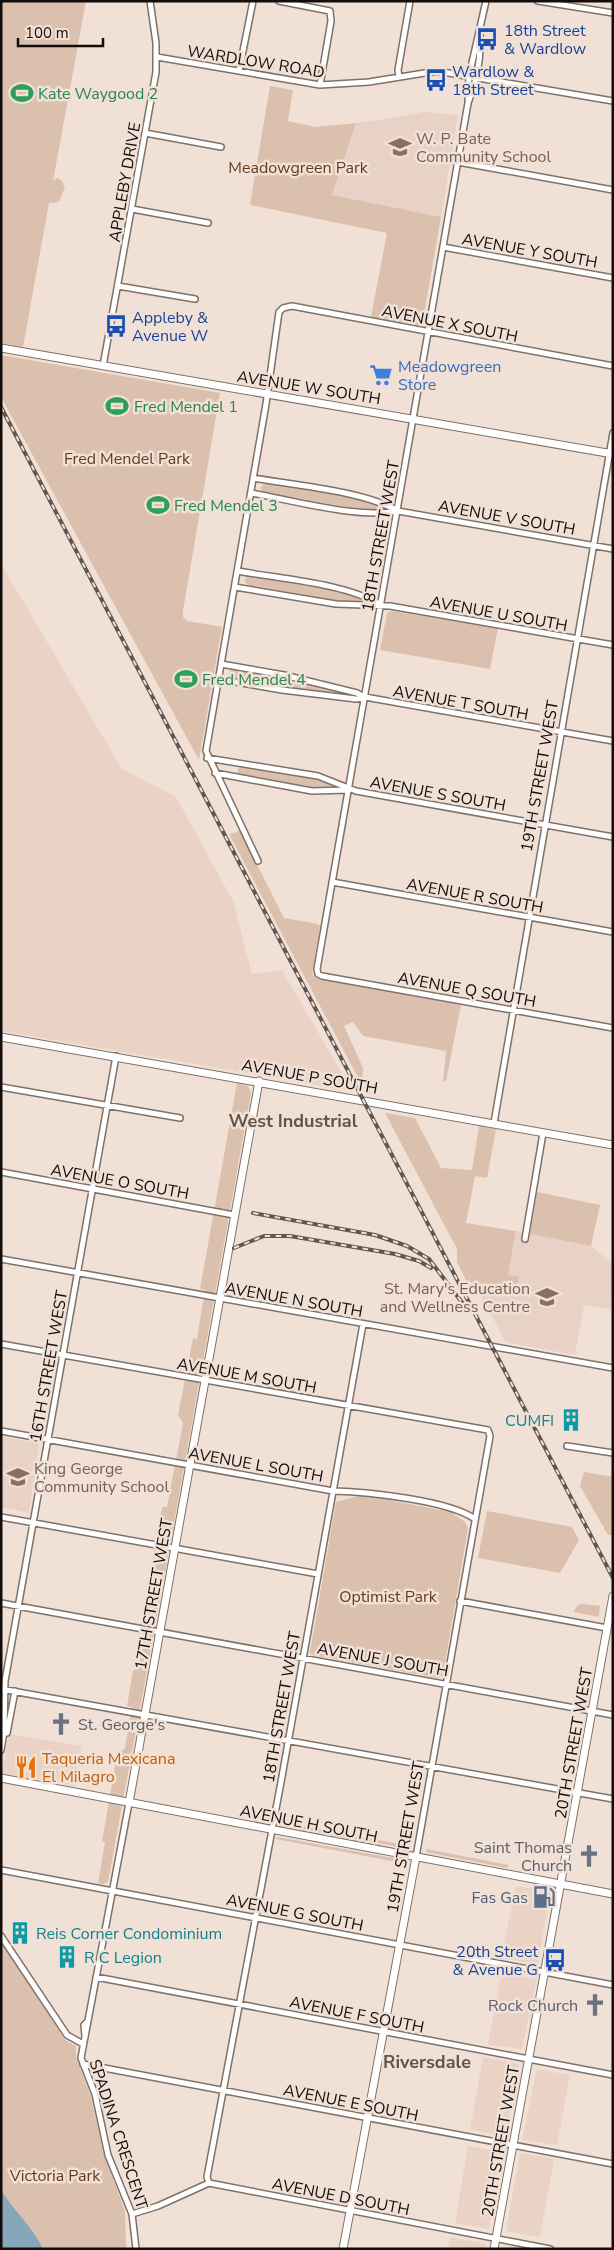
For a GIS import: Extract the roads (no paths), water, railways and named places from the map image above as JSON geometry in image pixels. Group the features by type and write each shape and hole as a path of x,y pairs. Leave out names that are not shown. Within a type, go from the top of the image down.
{"street":[{"name":"APPLEBY DRIVE","path":"103,366 132,209 157,57 150,1"},
{"path":"240,71 253,1"},
{"path":"279,1 330,11 331,21 320,85"},
{"path":"399,76 398,70 410,1"},
{"path":"468,103 476,78 481,48 480,34 486,1"},
{"path":"538,1 613,14"},
{"path":"468,103 467,89 474,47 480,34"},
{"name":"WARDLOW ROAD","path":"157,57 320,85 369,82 437,71 613,101"},
{"name":"18TH STREET WEST","path":"318,974 317,969 468,103"},
{"path":"145,133 221,147"},
{"path":"458,162 613,190"},
{"path":"132,209 208,223"},
{"name":"AVENUE Y SOUTH","path":"443,247 613,278"},
{"path":"118,286 195,299"},
{"name":"AVENUE X SOUTH","path":"267,395 280,312 283,308 292,306 613,366"},
{"name":"AVENUE W SOUTH","path":"1,348 611,453"},
{"path":"258,861 207,758 206,751 267,395"},
{"name":"19TH STREET WEST","path":"494,1123 613,433"},
{"name":"AVENUE V SOUTH","path":"253,478 363,497 388,505 398,511"},
{"name":"AVENUE V SOUTH","path":"251,493 360,512 386,513 398,511 613,549"},
{"name":"AVENUE U SOUTH","path":"238,571 339,589 372,599 381,605"},
{"name":"AVENUE U SOUTH","path":"235,587 336,604 371,607 381,605 613,645"},
{"name":"AVENUE T SOUTH","path":"221,664 284,674 357,693 365,697 613,741"},
{"name":"AVENUE T SOUTH","path":"218,679 282,690 356,698 365,697"},
{"name":"AVENUE S SOUTH","path":"207,758 318,776 348,790"},
{"path":"230,776 232,763"},
{"name":"AVENUE S SOUTH","path":"215,773 312,791 348,790 613,837"},
{"name":"AVENUE R SOUTH","path":"332,882 613,932"},
{"name":"AVENUE Q SOUTH","path":"318,974 613,1028"},
{"name":"AVENUE P SOUTH","path":"1,1036 613,1145"},
{"name":"16TH STREET WEST","path":"1,1750 3,1740 3,1689 116,1056"},
{"name":"17TH STREET WEST","path":"83,2044 146,1716 259,1081"},
{"path":"1,1087 180,1118"},
{"path":"525,1239 543,1133"},
{"name":"AVENUE O SOUTH","path":"1,1172 234,1215"},
{"name":"AVENUE N SOUTH","path":"1,1259 613,1368"},
{"name":"18TH STREET WEST","path":"209,2183 206,2177 272,1830 349,1406 362,1324"},
{"name":"AVENUE M SOUTH","path":"1,1344 488,1430"},
{"name":"19TH STREET WEST","path":"343,2249 416,1857 490,1436 488,1430"},
{"name":"AVENUE L SOUTH","path":"1,1431 333,1491 364,1492 452,1507 475,1520"},
{"path":"567,1446 613,1454"},
{"path":"1,1517 318,1574"},
{"name":"20TH STREET WEST","path":"494,2249 613,1596"},
{"path":"460,1601 607,1628"},
{"name":"AVENUE J SOUTH","path":"1,1603 613,1715"},
{"path":"3,1689 613,1799"},
{"name":"16TH STREET WEST","path":"3,1740 15,1691"},
{"name":"AVENUE H SOUTH","path":"1,1778 613,1894"},
{"name":"AVENUE G SOUTH","path":"1,1870 613,1985"},
{"name":"SPADINA CRESCENT","path":"1,1936 67,2035 83,2044 80,2058 95,2094 108,2154 132,2214 136,2249"},
{"name":"AVENUE F SOUTH","path":"96,1977 613,2075"},
{"name":"AVENUE E SOUTH","path":"83,2064 613,2164"},
{"path":"132,2214 158,2206 209,2183"},
{"name":"AVENUE D SOUTH","path":"209,2183 550,2249"}],"water":[{"path":"1,2189 34,2233 43,2249 1,2249"}],"railway":[{"path":"1,407 613,1578"},
{"path":"253,1213 375,1235 407,1246 429,1259 467,1309"},
{"path":"234,1248 264,1236 290,1236 395,1254 419,1261 431,1268"}],"place":[{"name":"18th Street & Wardlow","path":"487,39"},
{"name":"Wardlow & 18th Street","path":"436,80"},
{"name":"Kate Waygood 2","path":"22,93"},
{"name":"W. P. Bate Community School","path":"400,147"},
{"name":"Appleby & Avenue W","path":"116,326"},
{"name":"Meadowgreen Store","path":"381,375"},
{"name":"Fred Mendel 1","path":"117,406"},
{"name":"Fred Mendel 3","path":"158,505"},
{"name":"Fred Mendel 4","path":"186,679"},
{"name":"St. Mary's Education and Wellness Centre","path":"547,1297"},
{"name":"CUMFI","path":"571,1420"},
{"name":"King George Community School","path":"18,1477"},
{"name":"St. George's","path":"61,1724"},
{"name":"Taqueria Mexicana El Milagro","path":"26,1767"},
{"name":"Saint Thomas Church","path":"589,1856"},
{"name":"Fas Gas","path":"544,1897"},
{"name":"Reis Corner Condominium","path":"20,1933"},
{"name":"R C Legion","path":"67,1957"},
{"name":"20th Street & Avenue G","path":"555,1960"},
{"name":"Rock Church","path":"595,2005"}],"district":[{"name":"West Industrial","path":"293,1121"},
{"name":"Riversdale","path":"427,2062"}],"park label":[{"name":"Meadowgreen Park","path":"298,167"},
{"name":"Fred Mendel Park","path":"127,458"},
{"name":"Optimist Park","path":"388,1596"},
{"name":"Victoria Park","path":"55,2175"}]}
